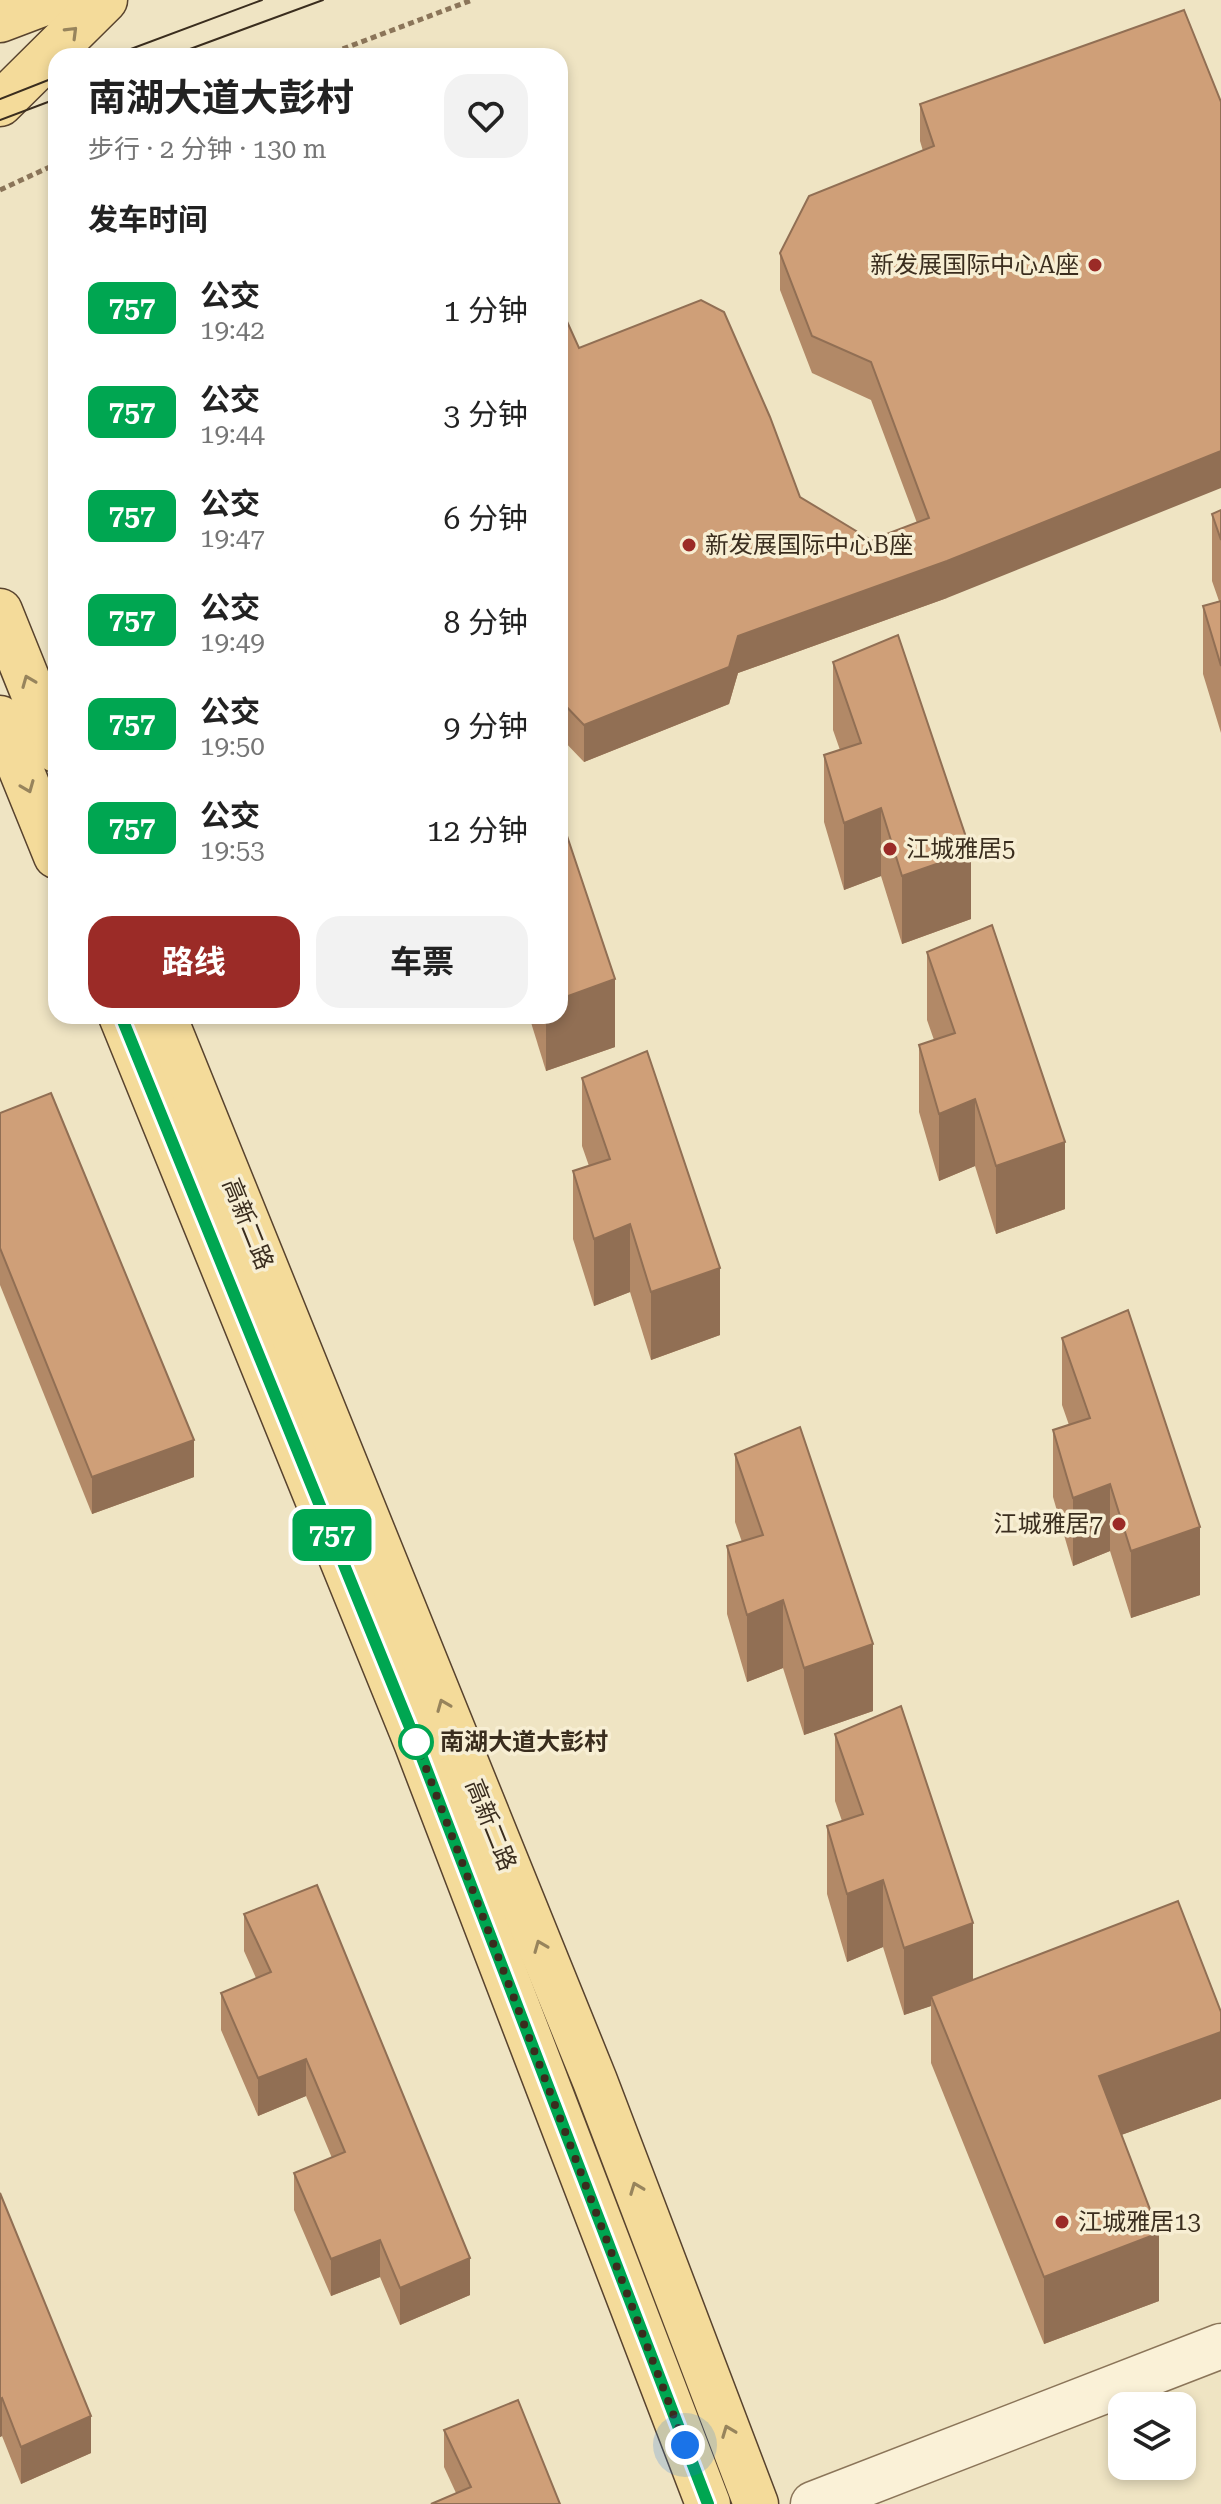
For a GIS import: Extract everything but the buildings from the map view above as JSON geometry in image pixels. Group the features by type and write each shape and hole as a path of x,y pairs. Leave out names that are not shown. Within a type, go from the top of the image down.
{"main road":[{"path":"0,20 53,0"},
{"path":"57,48 105,0"},
{"path":"0,104 48,56"},
{"path":"0,611 48,730"},
{"path":"0,718 48,836"},
{"name":"高新二路","path":"124,1024 416,1742 708,2504"},
{"name":"高新二路","path":"167,1024 595,2081 756,2504"}],"street":[{"path":"813,2504 1221,2346"}],"path":[{"path":"345,48 472,0"},
{"path":"0,190 48,168"}],"tram line":[{"path":"133,48 262,0"},
{"path":"193,48 323,0"},
{"path":"0,99 48,80"},
{"path":"0,120 48,102"}],"bus line":[{"name":"757","path":"124,1024 416,1742 708,2504"}],"place":[{"name":"新发展国际中心A座","path":"1095,265"},
{"name":"新发展国际中心B座","path":"689,545"},
{"name":"江城雅居5","path":"890,849"},
{"name":"江城雅居7","path":"1119,1524"},
{"name":"南湖大道大彭村","path":"416,1742"},
{"name":"江城雅居13","path":"1062,2222"}],"route":[{"path":"416,1742 685,2445"}]}
